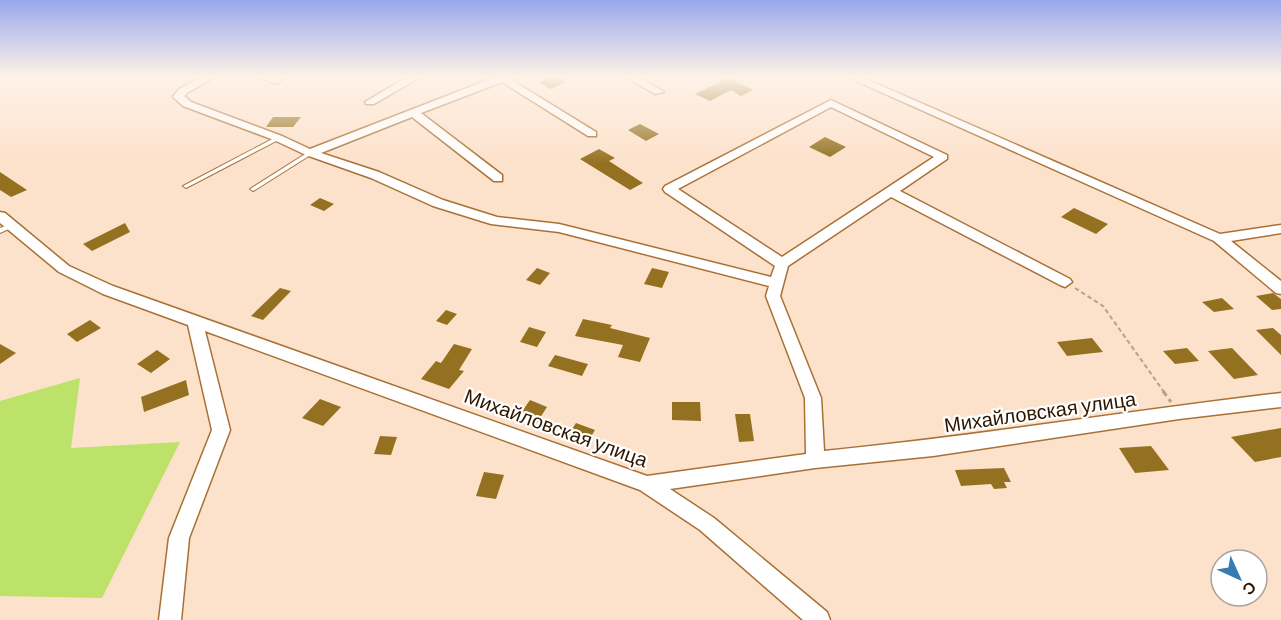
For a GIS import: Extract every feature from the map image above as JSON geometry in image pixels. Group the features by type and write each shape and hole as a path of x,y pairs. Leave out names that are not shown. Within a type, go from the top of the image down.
{"street":[{"path":"190,105 278,138 310,153 375,175 438,203 496,221 559,228 777,283"},
{"path":"310,153 434,105"},
{"path":"548,105 592,134"},
{"path":"782,264 669,189 827,105"},
{"path":"815,460 813,398 773,296 782,264 943,157 835,105"},
{"path":"916,105 1219,237 1281,289"},
{"path":"414,113 498,178"},
{"path":"891,192 1065,282"},
{"name":"Михайловская улица","path":"4,224 64,269 108,290 647,484 815,460 933,448 1179,412 1281,400"},
{"path":"1219,237 1281,229"},
{"path":"170,620 179,537 221,430 195,321"},
{"path":"647,484 707,524 819,620"}],"lane":[{"path":"186,186 278,138"},
{"path":"253,189 310,153"}],"path":[{"path":"1065,282 1103,306 1179,412"}],"green space":[{"path":"80,378 71,448 180,442 102,598 0,596 0,401"}],"building":[{"path":"273,117 301,117 293,127 266,127"},
{"path":"640,124 659,134 646,141 628,130"},
{"path":"825,137 846,147 830,157 809,147"},
{"path":"599,149 615,158 609,161 643,183 630,190 580,159"},
{"path":"0,172 27,190 11,197 0,190"},
{"path":"320,198 334,204 324,211 310,205"},
{"path":"1074,208 1108,224 1096,234 1061,217"},
{"path":"125,223 130,232 92,251 83,244"},
{"path":"537,268 550,273 540,285 526,280"},
{"path":"652,268 669,272 662,288 644,284"},
{"path":"280,288 291,291 263,320 251,316"},
{"path":"1273,293 1281,299 1281,309 1272,310 1256,296"},
{"path":"1222,298 1234,309 1214,312 1202,302"},
{"path":"446,310 457,314 447,325 436,321"},
{"path":"583,319 612,325 610,328 650,338 640,362 618,357 623,345 575,336"},
{"path":"90,320 101,328 77,342 67,334"},
{"path":"529,327 546,332 537,347 520,342"},
{"path":"1273,328 1281,335 1281,355 1256,330"},
{"path":"1092,338 1103,352 1067,356 1057,342"},
{"path":"0,344 16,353 0,364"},
{"path":"454,344 472,349 459,370 464,371 449,389 421,379 436,361 441,363"},
{"path":"1187,348 1199,361 1175,364 1163,351"},
{"path":"1232,348 1258,375 1234,379 1208,351"},
{"path":"157,350 170,359 151,373 137,364"},
{"path":"555,355 588,364 582,376 548,366"},
{"path":"186,380 189,395 144,412 141,397"},
{"path":"320,399 341,407 323,426 302,418"},
{"path":"530,400 547,407 536,424 518,417"},
{"path":"672,402 700,402 701,421 672,420"},
{"path":"735,414 750,414 754,441 739,442"},
{"path":"576,423 595,430 586,445 567,437"},
{"path":"1281,428 1281,457 1255,462 1231,437"},
{"path":"380,436 397,437 391,455 374,454"},
{"path":"1151,446 1169,470 1135,473 1119,448"},
{"path":"1004,468 1011,482 1004,482 1007,488 994,489 991,484 961,486 955,470"},
{"path":"484,472 504,475 496,499 476,496"}]}
